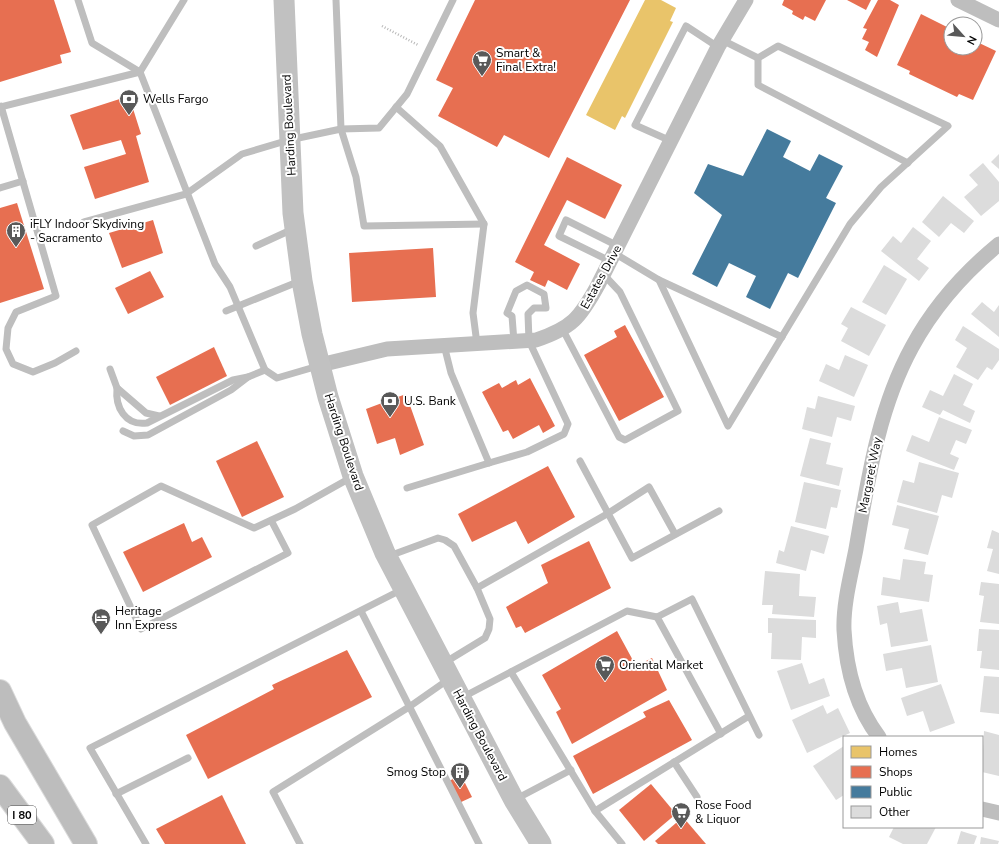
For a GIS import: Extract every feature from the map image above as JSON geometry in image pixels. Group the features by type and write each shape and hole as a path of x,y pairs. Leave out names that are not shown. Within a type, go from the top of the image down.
{"highway":[{"path":"0,691 22,736 86,844"},
{"name":"I 80","path":"0,786 43,844"}],"main road":[{"name":"Harding Boulevard","path":"284,0 289,140 295,228 302,281 328,397 353,476 387,557 514,800 541,844"}],"street":[{"name":"Estates Drive","path":"320,365 387,349 536,340 563,330 573,323 585,309 612,259 720,44 746,0"},
{"path":"958,0 999,20"},
{"name":"Margaret Way","path":"879,736 874,730 858,699 848,664 844,628 848,592 873,455 882,418 895,384 912,347 930,317 955,287 985,255 999,244"},
{"path":"983,809 999,813"}],"lane":[{"path":"78,0 92,43 140,72 186,194 215,264 230,287 236,305 265,370 277,378 320,365"},
{"path":"76,351 55,364 33,372 13,364 6,349 8,328 16,312 56,296 1,107 140,72 184,0"},
{"path":"336,0 341,129 356,177 364,226 484,224"},
{"path":"84,222 186,194 242,154 289,140 341,129 379,128 407,94 453,0"},
{"path":"671,141 635,125 686,26 720,44 758,58"},
{"path":"659,280 728,426 850,224 881,187 948,126 778,46 758,58"},
{"path":"758,58 758,85 908,163"},
{"path":"396,107 440,146 484,224 473,313 477,344"},
{"path":"0,188 23,181"},
{"path":"563,330 619,437 625,440 678,411 620,292 612,259 566,220 559,236 612,259 659,280 782,337"},
{"path":"256,246 295,228"},
{"path":"226,310 302,281"},
{"path":"407,488 527,452 564,434 568,424 521,342 512,316 507,313 516,291 527,285 544,294 546,308 534,308 528,314 521,342"},
{"path":"444,345 451,373 489,463"},
{"path":"110,369 117,388 116,400 124,417 131,422 139,424 147,423 233,380 248,377 265,370"},
{"path":"123,431 134,436 148,435 231,390 248,377"},
{"path":"117,388 146,413 159,416"},
{"path":"580,461 607,514 632,558 719,511"},
{"path":"272,520 288,553 141,629 92,525 161,486 254,528 296,509 353,476"},
{"path":"477,588 607,514 649,487 675,534"},
{"path":"300,844 273,792 409,707 446,671 485,638 489,629 490,619 477,588 454,546 445,540 438,538 387,557"},
{"path":"146,844 90,748 403,589"},
{"path":"461,698 626,611 657,618 692,599 759,735"},
{"path":"361,611 479,844"},
{"path":"657,618 721,734"},
{"path":"511,672 595,811 622,844"},
{"path":"595,811 749,716"},
{"path":"116,794 188,758"},
{"path":"674,762 698,797"},
{"path":"514,800 571,770"}],"path":[{"path":"382,26 428,49"}],"building: Homes":[{"path":"645,0 661,0 676,8 670,21 673,22 625,118 622,116 615,130 586,115"}],"building: Shops":[{"path":"0,0 54,0 71,52 60,55 62,63 0,82"},
{"path":"475,0 630,0 549,158 504,135 497,147 438,116 453,88 436,80"},
{"path":"784,0 826,0 815,21 805,16 803,20 792,14 793,11 782,5"},
{"path":"847,0 871,0 866,10"},
{"path":"878,0 890,0 899,5 877,57 865,50 869,42 862,39 867,29 863,28"},
{"path":"921,14 943,25 943,56 983,56 983,45 996,51 973,100 959,94 957,97 909,74 910,71 897,65"},
{"path":"129,96 141,134 136,136 149,182 95,199 84,167 126,154 121,140 83,150 70,115"},
{"path":"567,157 622,185 605,219 567,200 544,245 580,264 567,290 548,280 545,287 530,280 534,272 515,262"},
{"name":"iFLY Indoor Skydiving - Sacramento","path":"17,203 44,289 0,303 0,208"},
{"path":"153,220 163,253 122,268 109,233"},
{"path":"433,248 436,297 352,302 349,253"},
{"path":"150,271 164,297 128,314 115,288"},
{"path":"625,325 664,397 619,421 584,355 617,337 614,331"},
{"path":"214,347 227,376 170,405 156,377"},
{"path":"530,378 555,426 543,433 539,425 513,439 508,430 503,432 482,392 499,383 502,388 516,380 518,385"},
{"path":"406,394 424,445 400,455 395,438 377,444 366,409"},
{"path":"257,441 284,497 242,517 216,461"},
{"path":"548,466 575,517 528,544 516,521 472,542 458,514"},
{"path":"184,523 192,542 202,537 212,557 143,592 123,552"},
{"path":"589,541 611,588 525,633 521,626 516,628 506,607 548,583 541,565"},
{"name":"Oriental Market","path":"617,631 636,666 652,658 667,690 572,744 556,712 561,709 542,675"},
{"path":"347,650 372,697 208,779 186,735 274,689 272,685"},
{"path":"669,700 692,740 593,794 573,756 646,717 643,712"},
{"name":"Smog Stop","path":"461,775 472,797 459,803 449,781"},
{"path":"651,784 676,814 644,841 619,810"},
{"path":"222,795 246,844 165,844 156,829"},
{"name":"Rose Food & Liquor","path":"683,817 706,844 658,844 655,841"}],"building: Public":[{"path":"767,129 791,141 783,157 810,171 819,154 843,166 826,198 836,203 798,278 788,273 770,309 746,297 756,276 729,263 717,287 692,274 722,215 694,193 708,164 743,176"}],"building: Other":[{"path":"999,154 999,169 991,162"},
{"path":"983,163 999,182 999,201 981,216 964,197 978,185 969,175"},
{"path":"943,196 974,221 964,233 951,223 939,237 922,222"},
{"path":"913,227 931,241 917,259 929,268 919,281 881,251 893,236 901,243"},
{"path":"884,265 907,279 886,315 862,302"},
{"path":"982,302 994,312 999,305 999,337 971,314"},
{"path":"851,307 886,325 869,356 841,341 848,328 841,324"},
{"path":"963,326 999,349 999,360 992,370 987,367 978,380 956,367 967,348 955,340"},
{"path":"845,355 868,365 854,397 819,381 826,364 839,370"},
{"path":"954,374 973,384 963,405 975,411 970,423 943,410 940,415 922,407 930,390 943,396"},
{"path":"818,396 855,406 851,421 837,417 832,437 802,429 807,407 815,409"},
{"path":"939,417 972,430 966,444 956,440 950,454 959,458 954,470 906,451 912,435 929,442"},
{"path":"810,438 831,443 826,464 843,468 839,486 800,476"},
{"path":"919,462 959,473 952,498 942,495 937,513 897,502 903,480 914,483"},
{"path":"804,482 841,490 837,508 831,507 826,529 795,522"},
{"path":"897,505 939,516 928,555 904,549 909,529 892,525"},
{"path":"791,526 829,536 824,554 811,550 806,571 776,563 779,550 784,552"},
{"path":"992,530 999,533 999,574 987,571 993,549 987,548"},
{"path":"903,559 926,562 924,574 933,575 929,602 881,595 883,577 900,580"},
{"path":"765,571 800,574 799,596 816,597 814,617 772,614 773,605 762,605"},
{"path":"981,582 999,584 999,624 980,622 984,596 979,595"},
{"path":"898,602 900,613 922,609 928,641 891,647 887,623 880,625 877,606"},
{"path":"768,618 816,620 816,638 802,637 801,660 771,659 772,633 768,633"},
{"path":"979,629 999,630 999,670 980,668 982,651 977,651"},
{"path":"931,645 938,682 906,688 902,668 886,671 883,654"},
{"path":"802,663 809,684 824,678 830,696 791,710 777,671"},
{"path":"984,676 999,677 999,714 980,712"},
{"path":"941,684 955,723 930,732 923,711 907,716 901,698"},
{"path":"823,705 827,714 838,708 850,733 807,753 792,720"},
{"path":"984,731 999,735 999,776 983,772"},
{"path":"843,747 843,796 836,800 813,766"},
{"path":"894,828 935,828 927,844 903,844 889,837"},
{"path":"961,831 977,836 974,844 957,844"},
{"path":"981,837 999,841 998,844 980,844"}],"place":[{"name":"Smart & Final Extra!","path":"482,77"},
{"name":"Wells Fargo","path":"129,116"},
{"name":"iFLY Indoor Skydiving - Sacramento","path":"16,248"},
{"name":"U.S. Bank","path":"390,418"},
{"name":"Heritage Inn Express","path":"101,635"},
{"name":"Oriental Market","path":"605,682"},
{"name":"Smog Stop","path":"460,789"},
{"name":"Rose Food & Liquor","path":"681,829"}]}
